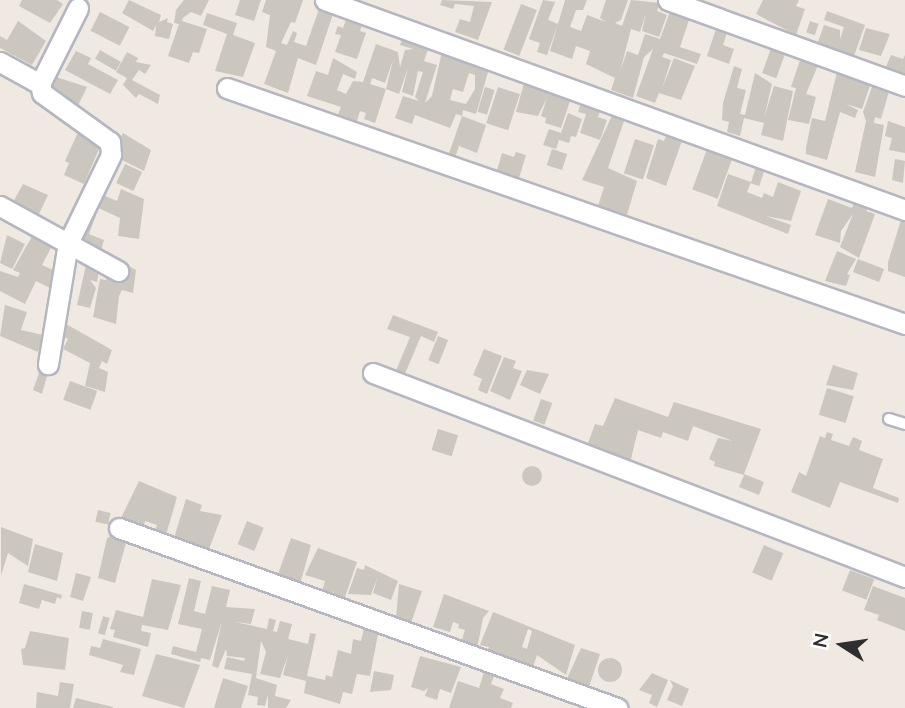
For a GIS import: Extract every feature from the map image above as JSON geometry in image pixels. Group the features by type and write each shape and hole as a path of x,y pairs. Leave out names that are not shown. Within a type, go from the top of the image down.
{"street":[{"path":"325,0 905,210"},
{"path":"668,0 905,86"},
{"path":"48,364 68,243 111,155 110,142 42,93 40,84 78,8"},
{"path":"0,62 40,84"},
{"path":"227,88 905,324"},
{"path":"0,206 118,271"},
{"path":"373,373 905,577"},
{"path":"119,528 617,708"}],"lane":[{"path":"889,419 905,424"}],"building":[{"path":"22,0 57,0 63,4 50,23 19,6"},
{"path":"129,0 161,15 159,22 168,18 167,22 173,24 169,39 155,36 156,25 153,31 122,13"},
{"path":"184,0 209,0 201,16 191,12 182,21 207,29 199,53 193,52 189,63 168,56 179,24 174,23 176,10"},
{"path":"240,0 261,0 254,21 235,15"},
{"path":"266,0 303,0 295,23 291,22 281,43 287,45 293,31 297,33 294,42 306,46 319,9 333,14 316,65 298,58 288,93 264,84 276,51 266,47 270,15 262,12"},
{"path":"442,0 492,2 478,40 455,32 460,19 470,22 474,6 455,4 453,9 440,5"},
{"path":"543,0 555,2 548,20 558,24 547,55 537,52 540,43 529,39"},
{"path":"565,0 587,0 583,10 576,10 570,27 581,31 587,15 606,22 600,18 606,0 628,0 621,20 615,23 622,26 631,0 660,3 657,11 667,15 659,37 642,31 646,13 640,32 631,29 620,72 627,51 638,55 645,34 660,39 671,9 690,17 680,47 701,54 697,64 664,53 662,57 671,60 662,89 674,58 695,66 681,100 659,93 655,103 636,96 653,49 644,57 633,98 611,90 615,78 586,64 590,51 576,46 572,59 550,51"},
{"path":"763,0 799,0 796,6 805,9 796,35 756,14"},
{"path":"521,4 537,10 519,56 503,50"},
{"path":"827,11 865,25 854,56 818,42 824,25 840,30 840,39 844,27 824,20"},
{"path":"100,12 129,27 120,46 90,31"},
{"path":"207,13 237,23 233,35 255,43 243,77 215,71 227,34 203,25"},
{"path":"347,16 363,22 360,31 366,33 357,59 335,52 341,35 335,34 338,26 343,28"},
{"path":"18,21 46,41 32,65 0,48 0,36 7,40"},
{"path":"810,21 819,24 815,35 806,32"},
{"path":"718,23 729,27 723,45 734,49 729,64 707,56"},
{"path":"866,28 890,34 881,56 859,50"},
{"path":"404,35 429,47 424,61 437,65 425,103 432,96 443,47 490,65 476,114 463,110 462,116 456,114 450,128 415,115 412,124 395,118 403,96 419,101 415,97 423,72 418,71 413,96 402,92 408,68 399,94 386,89 375,123 364,119 366,113 360,111 356,124 337,117 341,107 307,96 316,71 328,75 333,58 357,72 355,79 343,74 337,90 346,94 353,81 363,82 376,44 398,52 400,67 405,50 413,49 400,45","holes":["393,60 386,89 370,84 372,78 385,83","469,73 475,75 475,89 466,104 450,100 453,89 463,92"]},
{"path":"773,43 787,48 776,78 762,73"},
{"path":"100,50 121,62 116,71 95,59"},
{"path":"76,51 91,58 88,64 118,80 110,94 65,70"},
{"path":"127,52 138,58 136,62 151,65 145,74 139,70 132,80 160,95 158,104 139,94 136,98 123,85 127,78 116,72"},
{"path":"802,54 819,63 806,94 816,97 809,124 788,120 796,88 791,87"},
{"path":"891,55 903,59 905,55 905,77 885,69"},
{"path":"734,66 742,69 737,88 746,90 740,114 745,115 755,73 772,84 764,118 774,86 793,91 783,141 761,135 764,123 744,118 740,136 727,132 729,122 722,120 723,103"},
{"path":"837,72 872,80 862,109 846,104 858,110 855,118 840,112 827,160 806,154 806,148 812,118 825,121"},
{"path":"526,76 573,92 561,128 545,123 546,118 541,116 547,98 538,116 516,112"},
{"path":"56,77 87,87 77,108 49,93"},
{"path":"875,79 890,88 881,119 875,117 874,123 884,125 875,177 855,172 866,121 863,112"},
{"path":"485,87 495,90 487,115 477,112"},
{"path":"498,87 520,94 508,130 486,123"},
{"path":"583,97 601,108 598,117 607,120 600,140 580,133 586,114 578,112"},
{"path":"616,107 627,112 608,168 637,181 627,215 598,206 604,187 582,180"},
{"path":"568,113 582,119 576,137 571,136 569,143 559,140 556,149 543,145 549,129 561,133"},
{"path":"462,116 486,125 477,153 459,146 455,158 448,156"},
{"path":"888,121 905,127 905,153 889,150 892,138 885,136"},
{"path":"670,126 685,132 666,186 646,178 658,139 664,141"},
{"path":"79,130 102,142 84,184 64,175 69,163 65,161"},
{"path":"123,133 151,150 144,171 112,155"},
{"path":"635,139 654,145 643,179 624,173"},
{"path":"552,149 567,154 562,170 547,165"},
{"path":"707,149 732,158 718,199 692,189"},
{"path":"516,152 526,155 519,178 497,170 502,153 514,157"},
{"path":"895,159 905,161 903,183 892,180"},
{"path":"125,164 142,172 133,191 116,183"},
{"path":"756,167 765,170 759,186 751,183"},
{"path":"728,174 751,182 747,192 762,198 764,193 773,197 778,182 801,191 791,221 766,216 791,225 788,234 717,206"},
{"path":"23,184 48,195 38,216 13,202"},
{"path":"121,189 144,199 139,239 118,236 120,218 90,204 96,192 117,201"},
{"path":"828,199 852,208 854,201 869,206 866,211 875,214 859,258 840,247 853,214 841,231 840,243 815,235"},
{"path":"905,207 905,277 888,271 888,262"},
{"path":"86,211 96,215 89,234 104,240 101,251 76,238"},
{"path":"35,231 54,242 42,265 55,271 52,289 36,281 25,304 0,291 0,271 18,277 20,273 13,270"},
{"path":"7,235 25,244 12,269 0,263"},
{"path":"837,251 856,259 847,274 850,275 846,286 825,281"},
{"path":"116,259 136,270 133,293 122,290 119,296 116,324 93,317 100,279 106,280"},
{"path":"858,259 884,269 879,282 853,272"},
{"path":"87,261 99,271 97,282 90,280 96,288 90,308 77,305"},
{"path":"5,305 27,312 21,330 43,335 38,352 0,336"},
{"path":"393,315 438,332 434,342 421,336 404,376 395,373 410,337 387,329"},
{"path":"59,320 112,350 107,364 102,361 99,368 108,372 105,392 85,386 90,363 63,349 68,339 57,333"},
{"path":"438,336 448,340 438,364 428,360"},
{"path":"484,349 502,356 487,394 478,390 482,379 473,375"},
{"path":"504,357 516,361 513,368 522,371 510,400 490,391"},
{"path":"833,365 858,373 853,390 826,385"},
{"path":"527,370 549,374 540,394 520,385"},
{"path":"39,373 47,376 42,394 33,390"},
{"path":"70,381 97,391 90,410 63,400"},
{"path":"827,388 854,396 846,423 819,415"},
{"path":"615,398 668,417 674,402 761,429 744,474 764,482 759,495 739,487 744,475 714,466 715,462 709,459 718,438 733,441 693,426 688,441 663,432 661,438 638,430 630,463 587,446 595,424 603,426"},
{"path":"541,399 552,403 544,425 533,421"},
{"path":"438,429 458,435 452,456 432,450"},
{"path":"827,432 833,434 831,440 849,446 853,437 862,441 859,450 883,459 873,488 899,498 898,503 840,482 830,508 791,492 799,472 806,476 820,436 825,438"},
{"path":"532,466 539,469 542,476 539,483 532,486 525,483 522,476 525,469"},
{"path":"139,481 177,497 166,535 155,530 157,525 145,521 144,526 121,518"},
{"path":"186,499 202,505 200,511 222,515 209,549 174,538"},
{"path":"98,510 111,513 108,525 95,522"},
{"path":"247,521 264,528 254,551 238,544"},
{"path":"1,527 33,539 28,566 8,553 1,576"},
{"path":"114,535 127,539 115,583 98,578 107,538"},
{"path":"291,538 311,545 300,584 278,574"},
{"path":"35,544 63,553 57,581 28,572"},
{"path":"764,545 783,553 772,581 752,573"},
{"path":"318,548 357,562 344,600 333,596 334,591 331,595 322,592 325,581 305,575"},
{"path":"365,565 398,581 391,600 373,593 378,576 371,595 348,594 357,568 364,570"},
{"path":"850,570 874,579 866,600 842,591"},
{"path":"76,573 91,577 83,601 70,597"},
{"path":"189,578 201,581 194,611 205,614 212,586 230,590 226,607 255,609 251,624 235,622 267,629 269,618 276,620 273,631 277,632 280,621 292,624 288,639 308,644 310,633 316,634 307,676 325,680 326,675 332,677 338,650 351,654 353,639 361,641 364,628 378,634 370,676 357,674 352,694 343,692 340,704 304,693 306,681 283,675 288,655 280,678 260,674 266,652 261,641 256,678 277,685 275,696 291,700 286,708 268,708 268,695 265,706 257,705 258,697 248,695 252,674 224,669 227,657 244,661 245,658 227,656 226,649 218,668 212,666 222,621 210,660 201,658 200,662 171,654 173,646 196,652 202,629 178,624"},
{"path":"152,579 181,585 168,630 142,625 141,631 151,633 148,647 113,637 115,630 110,629 116,610 143,617"},
{"path":"24,584 62,595 61,599 57,597 55,604 42,600 39,609 19,603"},
{"path":"399,584 422,591 411,623 396,618"},
{"path":"873,586 905,598 905,631 877,620 879,615 864,610"},
{"path":"444,594 489,611 483,618 477,649 461,643 465,630 458,628 459,624 453,622 450,632 433,627"},
{"path":"82,611 93,613 90,630 79,628"},
{"path":"493,612 575,645 566,675 537,655 532,670 487,653 489,647 480,645","holes":["528,629 532,631 527,649 522,647"]},
{"path":"103,616 110,618 105,635 98,633"},
{"path":"30,631 69,638 65,670 23,665 21,649 25,648"},
{"path":"103,639 141,649 134,675 120,672 123,665 89,655 91,646 100,648"},
{"path":"581,648 600,654 589,687 581,688 565,683"},
{"path":"156,654 200,665 184,708 142,696"},
{"path":"420,656 461,667 451,693 440,689 437,700 425,696 428,688 424,691 411,687"},
{"path":"610,658 621,665 622,670 615,681 610,682 599,675 598,670 605,659"},
{"path":"374,671 394,675 391,690 370,692"},
{"path":"484,672 494,676 491,684 504,689 500,698 513,703 511,708 449,708 458,681 479,688"},
{"path":"652,673 668,680 657,707 649,703 652,695 639,690"},
{"path":"223,678 248,686 241,708 214,708"},
{"path":"670,680 689,689 682,706 667,700 673,686"},
{"path":"60,682 74,684 70,708 36,708 37,692 58,696"},
{"path":"76,698 113,707 113,708 73,708"}]}
